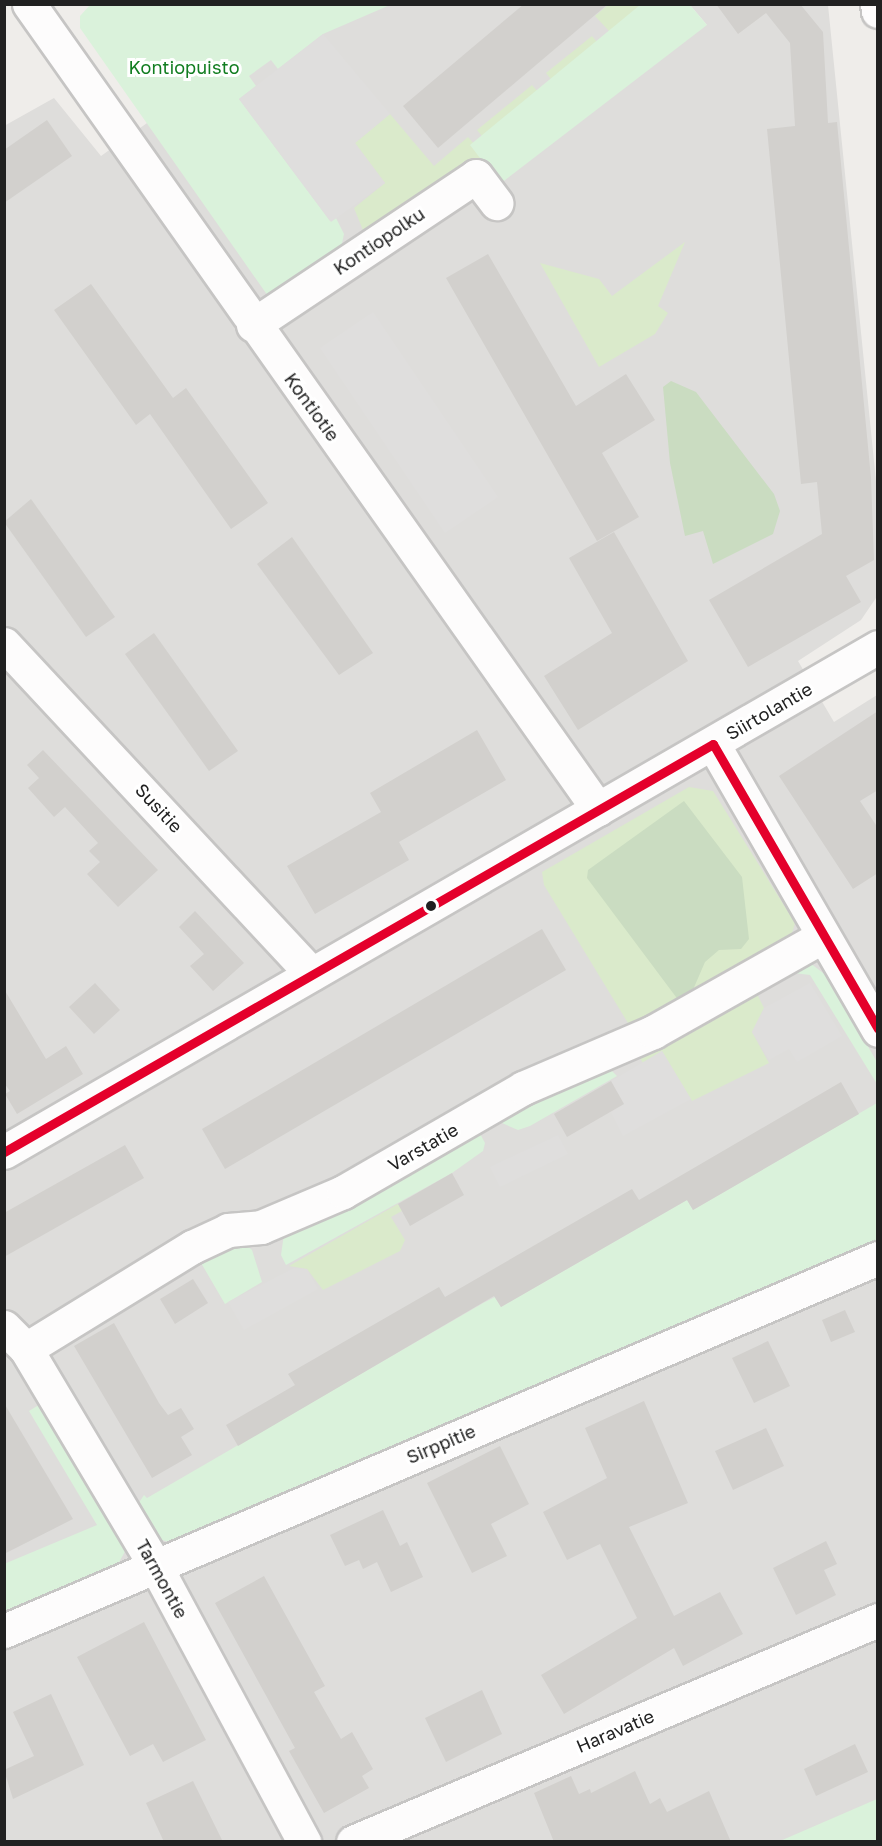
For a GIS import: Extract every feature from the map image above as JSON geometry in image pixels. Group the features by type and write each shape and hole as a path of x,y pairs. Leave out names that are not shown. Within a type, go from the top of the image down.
{"street":[{"name":"Kontiotie","path":"29,4 253,325 598,809"},
{"path":"877,4 878,11"},
{"name":"Kontiopolku","path":"253,325 476,176 496,203"},
{"name":"Susitie","path":"4,644 312,974"},
{"name":"Siirtolantie","path":"4,1152 878,647"},
{"path":"713,744 820,938 878,1030"},
{"name":"Varstatie","path":"15,1338 192,1246 228,1230 261,1227 343,1192 523,1088 653,1032 820,938"},
{"name":"Sirppitie","path":"4,1631 878,1258"},
{"name":"Tarmontie","path":"15,1338 155,1565 304,1842"},
{"name":"Haravatie","path":"353,1842 878,1620"}],"shaded area":[{"path":"312,5 640,5 707,25 690,5 828,5 877,491 878,595 861,620 798,661 834,722 877,695 877,1841 5,1841 4,126 54,98 101,156"},
{"path":"323,34 390,114 355,143 385,183 331,222 239,99"},
{"path":"373,312 498,497 445,533 320,348"},
{"path":"810,983 842,1036 797,1062 789,1049 769,1060 752,1032 764,1008"},
{"path":"662,1051 691,1099 623,1136 611,1112 624,1104 611,1081"},
{"path":"558,1135 568,1154 500,1187 490,1167"},
{"path":"294,1268 307,1269 318,1289 244,1330 228,1302"}],"green space":[{"name":"Kontiopuisto","path":"90,5 390,5 323,34 278,69 271,60 249,76 256,86 239,99 330,221 336,218 344,234 341,248 268,296 80,28 80,16"},
{"path":"608,5 649,5 625,48 595,16"},
{"path":"640,5 690,5 707,25 500,184 470,145"},
{"path":"592,36 613,61 566,98 546,73"},
{"path":"532,85 552,108 494,151 477,130"},
{"path":"390,114 434,166 468,137 484,155 367,240 354,208 385,183 355,143"},
{"path":"685,242 658,306 668,313 655,334 599,367 540,263 599,279 612,296"},
{"path":"671,381 696,392 774,494 780,511 773,534 713,564 703,531 685,536 670,463 663,387"},
{"path":"689,787 713,791 795,923 788,947 631,1028 544,885 542,872"},
{"path":"684,801 742,877 749,939 741,949 719,950 705,962 689,999 679,1001 587,878 588,870"},
{"path":"796,963 810,963 827,976 877,1062 877,1084 810,975 794,973 773,986 771,982"},
{"path":"754,988 764,1008 752,1032 769,1063 692,1101 662,1051 643,1063 638,1055"},
{"path":"607,1066 617,1076 530,1126 518,1130 502,1123 502,1115"},
{"path":"877,1103 877,1247 172,1543 159,1539 134,1510 144,1495 147,1498 485,1302 495,1297 501,1307 687,1200 693,1210"},
{"path":"477,1128 485,1143 483,1151 452,1173 286,1265 281,1255 284,1234"},
{"path":"398,1204 402,1211 391,1217 405,1240 400,1251 323,1290 307,1269 289,1266"},
{"path":"243,1242 252,1250 262,1282 225,1304 197,1256"},
{"path":"42,1403 127,1548 114,1571 5,1616 4,1564 97,1525 29,1411"},
{"path":"877,1799 877,1841 780,1841"}],"building":[{"path":"524,4 608,4 438,148 403,106"},
{"path":"716,4 800,4 823,32 828,123 837,122 871,478 874,560 846,576 861,602 748,667 709,600 822,534 817,482 801,484 767,129 795,126 790,43 766,13 738,34"},
{"path":"47,120 72,156 4,203 4,150"},
{"path":"488,254 576,406 626,374 655,420 602,453 639,517 597,541 446,278"},
{"path":"91,284 173,398 186,388 268,503 231,529 150,414 136,425 54,310"},
{"path":"31,499 115,617 86,637 4,522"},
{"path":"614,532 688,661 578,730 544,676 612,633 569,558"},
{"path":"292,537 373,653 339,675 257,564"},
{"path":"154,633 238,751 209,771 125,654"},
{"path":"878,711 878,790 860,801 878,828 878,873 853,889 779,776"},
{"path":"477,730 506,780 399,842 409,860 315,914 287,866 381,812 370,793"},
{"path":"43,750 158,870 118,907 87,874 100,862 89,851 98,843 65,807 54,817 28,788 39,778 27,765"},
{"path":"195,911 244,963 213,991 190,966 204,954 179,927"},
{"path":"542,929 566,970 225,1169 202,1129"},
{"path":"95,983 120,1010 94,1034 69,1007"},
{"path":"4,989 46,1059 66,1046 83,1074 17,1114 5,1094 10,1091 4,1083"},
{"path":"611,1081 624,1104 567,1137 554,1114"},
{"path":"841,1082 859,1114 693,1210 687,1200 501,1307 494,1296 238,1446 226,1425 295,1385 288,1374 439,1287 445,1297 632,1189 639,1200"},
{"path":"125,1145 144,1178 4,1257 4,1213"},
{"path":"452,1173 464,1195 410,1226 398,1204"},
{"path":"193,1279 208,1303 175,1324 160,1299"},
{"path":"845,1310 855,1332 831,1342 822,1320"},
{"path":"114,1323 168,1415 181,1408 194,1429 181,1437 192,1455 152,1478 74,1346"},
{"path":"768,1341 790,1386 754,1403 732,1358"},
{"path":"644,1401 688,1503 629,1527 674,1616 720,1592 743,1634 683,1666 674,1648 564,1714 541,1675 637,1618 600,1544 567,1560 543,1512 607,1478 585,1428"},
{"path":"4,1403 73,1519 4,1554"},
{"path":"766,1428 784,1466 733,1490 715,1451"},
{"path":"500,1446 529,1504 491,1524 507,1556 472,1573 427,1483"},
{"path":"383,1510 400,1546 407,1542 423,1577 391,1592 377,1562 363,1569 359,1560 345,1566 330,1535"},
{"path":"826,1541 837,1564 824,1570 836,1595 796,1615 773,1568"},
{"path":"264,1576 325,1686 314,1692 341,1739 352,1732 373,1769 362,1776 369,1788 324,1813 289,1751 295,1748 215,1603"},
{"path":"144,1622 206,1740 163,1762 153,1744 130,1756 77,1657"},
{"path":"482,1690 502,1734 446,1762 425,1718"},
{"path":"51,1694 84,1765 13,1799 4,1770 34,1756 13,1712"},
{"path":"855,1744 868,1772 816,1796 804,1769"},
{"path":"635,1771 650,1804 660,1798 667,1812 709,1791 731,1842 554,1842 534,1793 571,1776 579,1794 590,1789 591,1793"},
{"path":"193,1781 223,1842 164,1842 146,1803"}],"transit line":[{"path":"4,1152 713,744 878,1029"}]}
